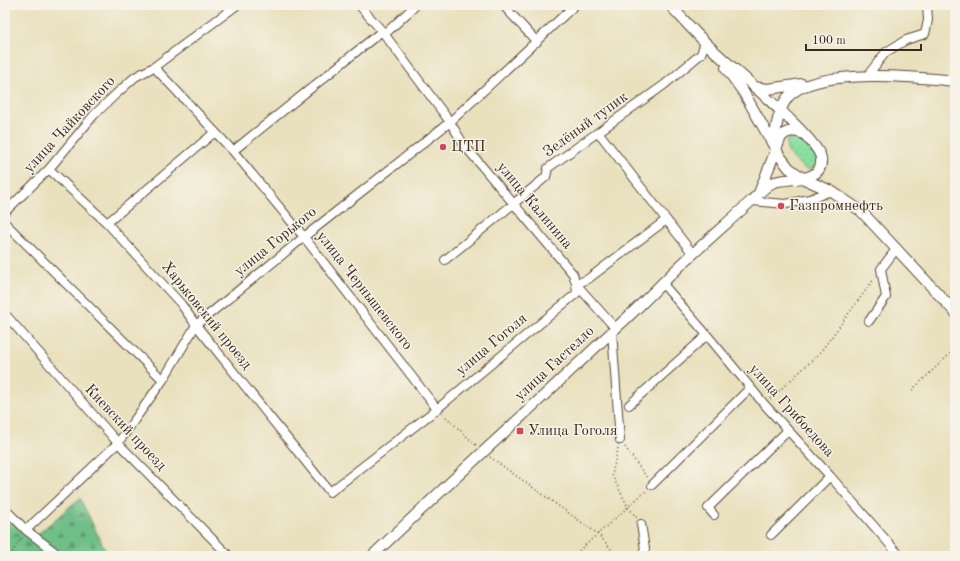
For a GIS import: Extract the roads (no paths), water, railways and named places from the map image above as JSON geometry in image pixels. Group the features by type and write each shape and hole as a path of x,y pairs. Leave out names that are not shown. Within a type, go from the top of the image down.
{"main road":[{"path":"670,5 734,77 775,149 789,168 804,179 832,190 861,211 955,312"},
{"path":"707,45 781,111 816,147 821,159 819,168 810,177 804,179"},
{"path":"754,86 768,89 854,76 927,78 955,81"},
{"path":"775,149 776,129 785,101 792,93 820,81"},
{"path":"775,149 781,137 785,133 790,131 805,135"},
{"name":"улица Гастелло","path":"759,193 775,149"},
{"name":"улица Гастелло","path":"372,556 759,193 773,182 804,179"}],"street":[{"name":"улица Чайковского","path":"5,212 49,169 94,115 135,77 154,67 237,5"},
{"name":"улица Калинина","path":"360,5 382,31 450,122 464,145 573,274 576,284 614,330"},
{"path":"233,151 382,31 387,32 416,5"},
{"path":"503,5 537,42"},
{"name":"улица Горького","path":"26,530 118,443 163,380 196,325 304,237 450,122 575,5"},
{"path":"867,76 886,52 906,40 925,34 928,20 927,5"},
{"name":"Зелёный тупик","path":"445,260 546,177 548,168 584,141 599,133 664,85 701,54 707,45"},
{"name":"улица Чернышевского","path":"154,67 233,151 304,237 437,409"},
{"path":"107,223 215,132"},
{"path":"599,133 693,254"},
{"name":"Харьковский проезд","path":"49,169 107,223 181,304 196,325 330,492"},
{"path":"752,201 786,204 810,199 832,190"},
{"path":"576,284 588,279 666,220"},
{"path":"5,223 163,380"},
{"path":"869,321 886,297 881,269 897,248"},
{"name":"улица Грибоедова","path":"662,283 750,388 900,556"},
{"name":"улица Гоголя","path":"330,492 437,409 577,293 576,284"},
{"name":"Киевский проезд","path":"5,314 118,443 229,556"},
{"path":"614,330 620,440"},
{"path":"629,405 707,335"},
{"path":"652,485 750,388"},
{"path":"714,515 708,508 788,430"},
{"path":"772,535 830,476"},
{"path":"5,509 26,530 60,556"},
{"path":"641,556 645,549 642,524"}],"place":[{"name":"ЦТП","path":"443,147"},
{"name":"Газпромнефть","path":"781,206"},
{"name":"Улица Гоголя","path":"520,431"}]}
